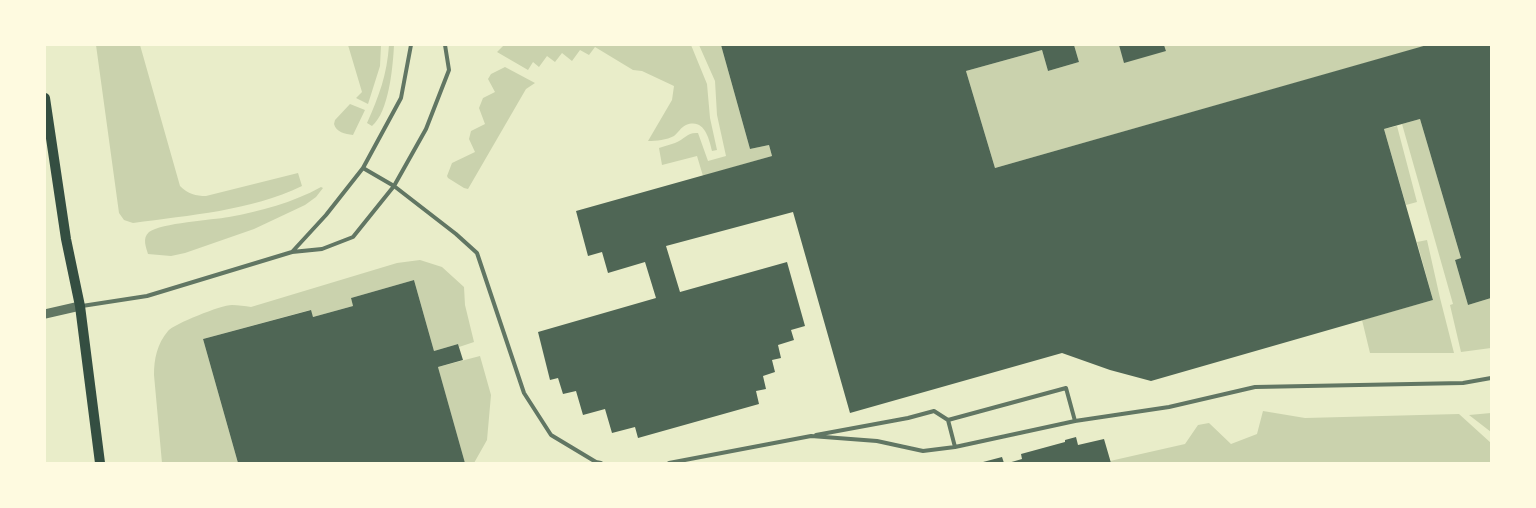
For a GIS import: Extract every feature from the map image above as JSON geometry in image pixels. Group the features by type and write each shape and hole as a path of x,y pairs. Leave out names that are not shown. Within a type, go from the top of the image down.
{"main road":[{"path":"45,98 66,239 80,306 100,463"}],"street":[{"path":"45,314 80,306"}],"lane":[{"path":"292,252 326,215 362,168 402,98 411,45"},
{"path":"80,306 147,296 292,252 322,249 353,238 394,186 426,129 449,70 445,45"},
{"path":"362,168 394,186 456,234 477,253 524,393 551,435 596,462 601,463"},
{"path":"811,436 877,441 923,451 955,447 1075,421 1169,407 1255,387 1463,383 1491,378"},
{"path":"948,420 1066,388 1075,421"},
{"path":"669,463 908,418 934,411 948,420 955,447"}],"green space":[{"path":"96,45 140,45 180,186 186,191 195,195 206,196 298,173 302,186 241,207 133,223 124,220 119,213"},
{"path":"348,45 381,45 380,66 368,104 356,98 362,92"},
{"path":"389,45 394,45 389,88 378,119 372,126 367,123 382,85"},
{"path":"504,45 691,45 707,84 710,118 717,150 712,151 705,130 697,124 684,126 671,137 648,141 672,100 674,86 642,71 633,70 595,47 589,55 580,50 572,61 562,53 555,62 547,56 539,67 533,62 528,70 497,52"},
{"path":"699,45 721,45 750,149 769,145 772,156 703,176 697,156 662,165 659,148 675,143 694,133 698,133 708,161 726,156 717,115 715,81"},
{"path":"1074,45 1119,45 1166,51 1164,45 1429,45 995,168 966,71 1042,50 1048,71 1079,62"},
{"path":"505,67 535,83 526,89 468,189 464,188 447,176 452,163 475,152 469,139 471,131 485,124 479,108 483,98 495,92 488,79 491,74"},
{"path":"350,104 365,110 353,135 339,131 334,124 335,120"},
{"path":"1420,119 1461,258 1455,260 1468,305 1491,298 1491,348 1461,352 1450,305 1453,304 1402,124"},
{"path":"1397,126 1417,202 1406,205 1384,129"},
{"path":"321,187 323,188 316,197 305,205 254,229 185,253 171,256 148,254 145,243 146,237 149,232 155,229 265,209 299,198"},
{"path":"1427,240 1454,353 1370,353 1362,320 1433,300 1417,242"},
{"path":"420,260 442,267 464,287 465,305 474,342 459,347 458,344 434,351 414,280 351,298 353,306 313,317 310,310 203,339 238,463 162,463 154,369 159,346 168,331 188,320 218,308 232,305 251,307 397,263"},
{"path":"480,356 491,395 487,440 474,463 465,463 438,367"},
{"path":"1263,411 1305,418 1459,414 1491,443 1491,463 1111,463 1110,461 1185,444 1198,425 1209,423 1231,444 1257,434"},
{"path":"1491,413 1491,432 1469,415"}],"building":[{"path":"721,45 1074,45 1079,62 1048,71 1042,50 966,71 995,168 1427,45 1491,45 1491,298 1468,305 1455,260 1461,258 1420,119 1384,129 1433,300 1151,381 1110,370 1062,353 850,413 793,212 666,246 680,292 787,262 805,326 791,330 794,340 778,345 781,358 772,360 775,372 763,376 766,389 756,391 759,404 638,438 635,427 612,433 605,409 583,415 576,391 563,394 558,378 550,380 538,332 656,298 645,262 608,273 602,252 588,256 576,211 772,156 769,145 750,149"},
{"path":"1119,45 1164,45 1166,51 1124,63"},
{"path":"414,280 434,351 458,344 463,360 438,367 465,463 238,463 203,339 311,310 313,317 353,306 351,298"},
{"path":"1076,437 1078,445 1104,439 1111,463 1008,463 1022,459 1021,454 1065,442 1065,440"},
{"path":"1002,457 1004,463 983,463 983,462"}]}
